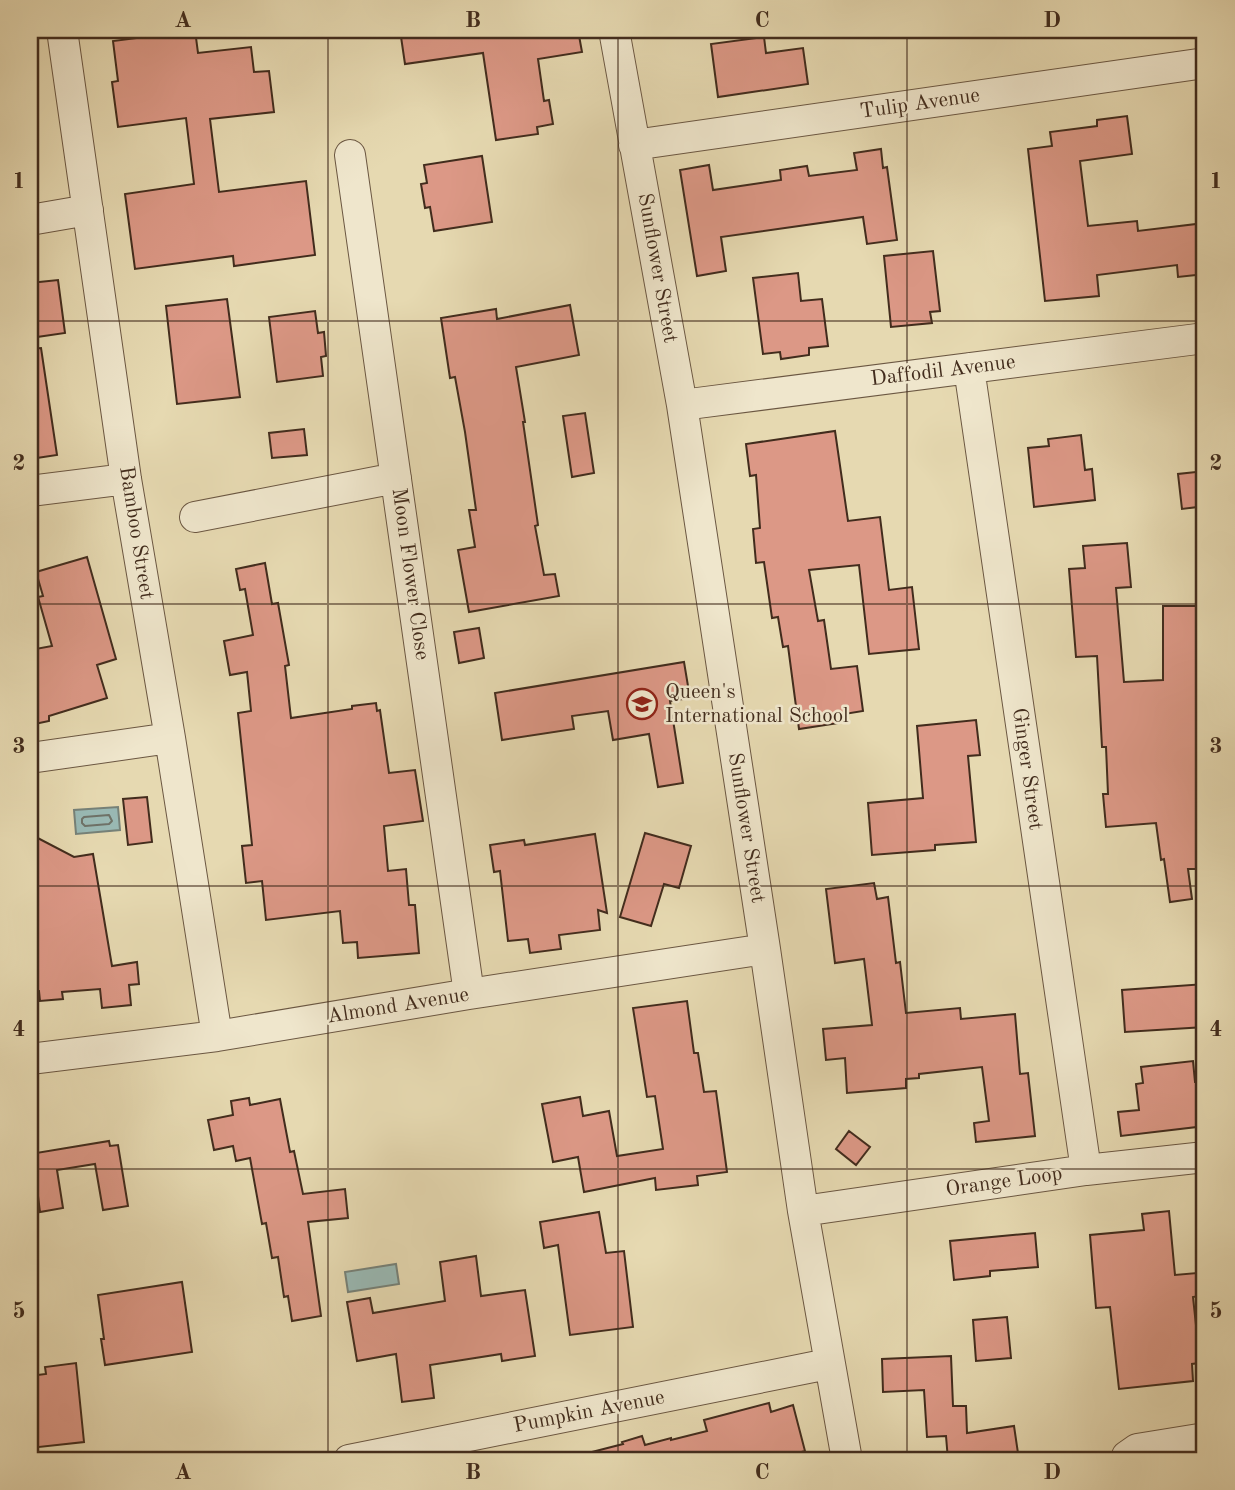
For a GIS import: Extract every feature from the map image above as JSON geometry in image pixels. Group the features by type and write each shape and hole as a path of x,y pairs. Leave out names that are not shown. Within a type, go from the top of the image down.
{"street":[{"name":"Bamboo Street","path":"62,30 126,479 217,1036"},
{"name":"Sunflower Street","path":"614,30 682,405 803,1211 847,1460"},
{"name":"Tulip Avenue","path":"635,145 1205,63"},
{"name":"Moon Flower Close","path":"350,155 469,993"},
{"path":"30,220 88,210"},
{"name":"Daffodil Avenue","path":"682,405 1205,338"},
{"name":"Ginger Street","path":"969,368 1086,1170"},
{"path":"195,517 396,478"},
{"path":"30,491 126,479"},
{"path":"30,758 170,738"},
{"name":"Almond Avenue","path":"30,1059 217,1036 469,993 765,949"},
{"name":"Orange Loop","path":"803,1211 1086,1170 1205,1157"},
{"name":"Pumpkin Avenue","path":"349,1460 828,1364"},
{"path":"1126,1460 1138,1449 1205,1438"}],"water":[{"path":"118,807 120,830 76,834 74,810"},
{"path":"396,1264 399,1284 348,1292 345,1272"}],"building":[{"path":"168,30 195,30 198,53 251,47 254,72 269,71 274,112 210,119 219,192 306,181 315,255 234,266 233,256 135,269 125,194 194,184 186,118 118,127 112,82 118,81 113,41 169,34"},
{"path":"400,30 578,30 582,52 538,59 544,101 549,100 553,124 537,127 538,134 496,140 483,53 405,64"},
{"path":"764,37 766,53 803,48 808,84 718,97 711,44"},
{"path":"1127,116 1132,154 1080,161 1088,226 1137,221 1138,231 1205,223 1205,274 1178,277 1177,265 1097,275 1099,296 1045,301 1028,149 1052,146 1050,132 1097,126 1097,120"},
{"path":"881,149 883,168 887,167 897,240 867,244 863,217 721,237 726,271 697,276 680,170 709,165 713,190 781,180 780,170 807,166 809,176 857,170 854,153"},
{"path":"482,156 492,222 434,231 430,207 425,208 421,184 427,183 424,165"},
{"path":"933,251 940,311 930,312 932,323 891,327 884,256"},
{"path":"798,273 801,301 822,299 828,346 809,348 809,355 781,359 780,352 763,354 753,278"},
{"path":"58,280 65,333 30,338 30,283"},
{"path":"227,299 240,397 177,404 166,306"},
{"path":"570,305 579,355 516,367 538,525 535,526 544,575 555,574 559,596 469,612 458,550 475,547 469,510 476,510 455,377 450,378 441,318 496,309 497,319"},
{"path":"315,311 318,333 324,332 326,356 321,357 323,376 277,382 269,317"},
{"path":"41,348 57,455 30,459 30,349"},
{"path":"585,413 594,473 572,477 563,416"},
{"path":"304,429 307,455 272,458 269,433"},
{"path":"835,431 848,521 880,517 889,590 912,587 919,649 869,654 859,565 809,570 818,621 824,620 831,669 857,666 863,711 838,715 839,723 799,729 788,646 783,647 778,617 772,618 764,562 756,563 753,529 760,528 756,475 750,476 746,444"},
{"path":"1081,435 1085,470 1092,469 1095,500 1034,507 1028,448 1049,446 1048,439"},
{"path":"1205,471 1205,506 1182,509 1178,474"},
{"path":"1127,543 1131,587 1116,588 1124,682 1163,680 1163,606 1205,606 1205,869 1188,869 1192,899 1170,902 1156,823 1106,827 1103,794 1108,794 1106,747 1102,747 1097,656 1076,657 1069,569 1085,568 1083,546"},
{"path":"87,557 116,659 97,665 107,698 49,716 49,721 30,725 30,650 52,646 38,597 43,596 36,572"},
{"path":"265,563 272,604 278,603 289,665 285,666 291,718 376,703 377,711 380,710 389,773 415,770 423,821 384,826 388,871 406,869 409,905 415,905 419,953 358,958 357,942 343,943 340,911 266,920 262,881 246,883 242,846 252,845 238,713 251,711 247,672 230,675 224,641 253,635 245,589 240,590 236,569"},
{"path":"479,628 484,658 459,663 454,632"},
{"path":"684,662 690,698 670,701 683,783 658,787 649,734 613,740 608,711 572,716 574,729 502,740 495,693"},
{"path":"976,720 980,755 968,756 976,842 935,845 935,850 872,855 868,803 923,798 917,726"},
{"path":"147,797 152,842 128,845 123,799"},
{"path":"645,833 691,846 679,888 664,884 651,926 620,917"},
{"path":"30,834 74,857 93,854 112,966 137,962 139,984 129,985 131,1005 102,1008 100,989 62,992 63,999 40,1001 39,991 30,992"},
{"path":"595,834 607,913 598,910 600,930 559,935 561,949 530,953 528,939 508,941 500,871 494,872 490,845 524,840 525,845"},
{"path":"874,883 877,899 888,897 896,963 900,962 906,1013 960,1008 961,1019 1015,1014 1020,1074 1028,1073 1035,1136 976,1142 974,1123 989,1121 982,1067 919,1074 919,1078 906,1079 906,1088 847,1093 845,1058 826,1060 823,1029 872,1025 864,959 835,963 826,889"},
{"path":"1205,984 1205,1027 1125,1032 1122,990"},
{"path":"687,1001 694,1053 698,1053 704,1092 716,1091 727,1172 697,1176 698,1185 656,1190 655,1178 584,1192 578,1157 553,1162 542,1104 580,1097 583,1116 609,1111 617,1156 663,1149 655,1096 647,1097 633,1008"},
{"path":"1193,1061 1195,1082 1205,1081 1205,1126 1121,1136 1118,1112 1139,1110 1136,1084 1143,1083 1141,1067"},
{"path":"249,1098 250,1105 280,1099 290,1152 294,1151 303,1194 345,1189 348,1218 308,1222 321,1316 292,1321 288,1296 284,1297 278,1257 272,1258 266,1223 262,1224 250,1158 236,1161 233,1146 214,1150 208,1120 233,1115 231,1101"},
{"path":"849,1131 870,1147 856,1165 836,1149"},
{"path":"109,1141 110,1146 118,1145 128,1206 103,1210 95,1164 57,1170 63,1208 40,1212 38,1196 30,1198 30,1154"},
{"path":"1169,1211 1175,1275 1197,1273 1199,1296 1193,1297 1200,1363 1192,1364 1193,1381 1119,1389 1110,1307 1096,1308 1090,1235 1144,1230 1142,1214"},
{"path":"599,1212 606,1253 624,1251 633,1327 570,1335 558,1245 544,1248 540,1222"},
{"path":"1035,1233 1038,1267 990,1271 990,1276 954,1280 950,1241"},
{"path":"476,1256 481,1296 525,1290 535,1356 502,1361 501,1354 430,1365 434,1398 402,1402 396,1354 357,1361 347,1302 370,1298 373,1313 445,1301 440,1262"},
{"path":"182,1282 192,1352 105,1365 98,1295"},
{"path":"1007,1317 1011,1358 976,1361 973,1320"},
{"path":"951,1356 953,1406 966,1406 967,1433 1014,1426 1019,1460 948,1460 946,1436 927,1437 924,1390 883,1392 882,1359"},
{"path":"76,1363 84,1442 30,1448 30,1376 46,1374 45,1367"},
{"path":"769,1403 771,1412 793,1405 805,1451 798,1453 800,1460 585,1460 584,1454 642,1436 645,1445 707,1431 704,1420"}],"place":[{"name":"Queen's International School","path":"642,704"}]}
